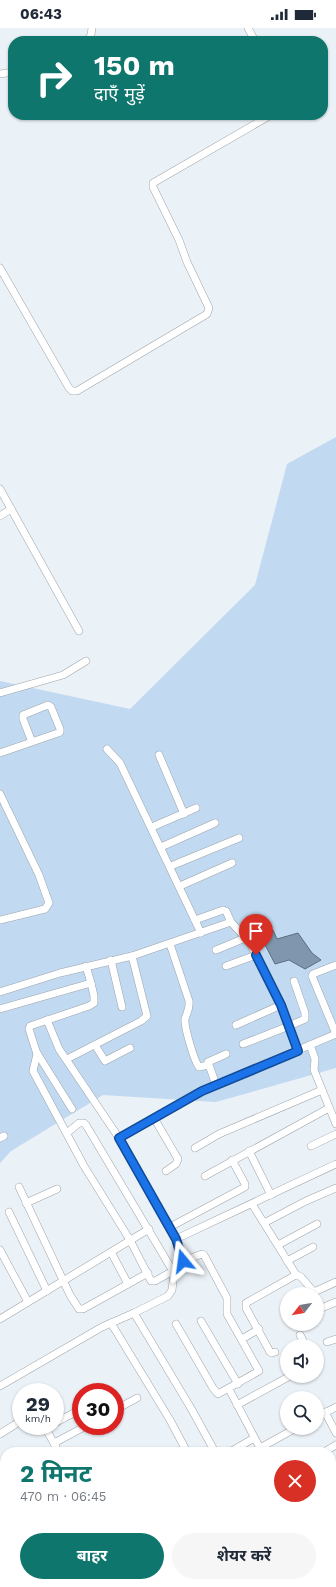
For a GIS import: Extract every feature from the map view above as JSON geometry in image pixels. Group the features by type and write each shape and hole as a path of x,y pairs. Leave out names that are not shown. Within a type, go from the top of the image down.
{"street":[{"path":"0,268 69,388 74,392 84,387 207,314 209,308 186,262 179,240 153,187 153,183 262,120"},
{"path":"0,489 79,631"},
{"path":"0,516 11,509"},
{"path":"0,693 63,675 86,661"},
{"path":"0,753 32,742 60,732 50,706 46,705 23,715 23,719 32,742"},
{"path":"107,749 120,763 201,932"},
{"path":"159,755 184,814"},
{"path":"0,794 39,875 48,903 45,909 0,920"},
{"path":"152,827 196,808"},
{"path":"161,847 215,823"},
{"path":"170,866 239,838"},
{"path":"180,886 232,863"},
{"path":"196,920 223,910 226,911 231,922 250,943 281,1005 298,1051"},
{"path":"0,992 86,966 132,956 231,922"},
{"path":"216,950 245,938"},
{"path":"170,944 189,1001 190,1007 185,1020 195,1059 199,1067 208,1065 209,1061 226,1054"},
{"path":"226,966 256,955"},
{"path":"67,1059 141,1021 147,1016 132,956"},
{"path":"111,960 122,1007"},
{"path":"119,1138 202,1091 336,1034 312,976 313,974 336,965"},
{"path":"72,1109 37,1053 30,1028 32,1025 94,1004 94,996 86,966"},
{"path":"243,1044 305,1018 306,1016 294,980"},
{"path":"0,1008 91,983"},
{"path":"236,1025 281,1005"},
{"path":"48,1020 57,1045 67,1059 84,1089 93,1098 119,1138 170,1227 176,1239 183,1261"},
{"path":"94,1045 105,1061 130,1048"},
{"path":"310,1045 315,1059 314,1070 336,1124"},
{"path":"37,1053 33,1069 34,1073 84,1166 130,1240 151,1280 153,1282 173,1272 183,1261 202,1254 204,1255 228,1299 227,1314 259,1371 220,1394 216,1393 176,1324"},
{"path":"208,1065 216,1085"},
{"path":"194,1148 219,1134 322,1090"},
{"path":"205,1176 329,1108"},
{"path":"154,1118 178,1159 176,1164 166,1171"},
{"path":"0,1386 111,1323 134,1313 171,1293 173,1272 149,1229 86,1125 84,1123 79,1124 67,1133"},
{"path":"311,1146 336,1134"},
{"path":"249,1151 271,1195"},
{"path":"170,1227 244,1187 245,1184 232,1160"},
{"path":"176,1239 336,1165"},
{"path":"19,1187 63,1281 77,1307 81,1309 148,1273"},
{"path":"264,1223 306,1201 336,1188"},
{"path":"26,1203 57,1189"},
{"path":"252,1204 295,1274 301,1277 314,1292 336,1282"},
{"path":"8,1212 47,1291"},
{"path":"278,1245 317,1224"},
{"path":"0,1319 149,1229"},
{"path":"287,1261 313,1247"},
{"path":"0,1250 28,1302"},
{"path":"111,1252 128,1284"},
{"path":"275,1352 270,1352 246,1308 246,1303 294,1276 295,1274"},
{"path":"324,1307 336,1302"},
{"path":"134,1313 212,1447"},
{"path":"201,1321 238,1384"},
{"path":"111,1323 170,1420 184,1447"},
{"path":"242,1339 259,1330"},
{"path":"300,1335 302,1339"},
{"path":"327,1342 336,1338"},
{"path":"237,1405 280,1381"},
{"path":"229,1389 259,1447"},
{"path":"124,1405 137,1398"},
{"path":"336,1407 325,1412 336,1433"},
{"path":"0,1434 12,1426"},
{"path":"57,1447 56,1442 72,1433"},
{"path":"49,1435 56,1447"},
{"path":"266,1447 285,1435"},
{"path":"239,1447 254,1438"}],"shaded area":[{"path":"336,437 336,1068 216,1102 103,1095 11,1151 0,1163 0,681 130,709 255,585 287,464"},
{"path":"273,930 277,939 298,933 312,953 321,960 305,969 289,960 275,964 260,935"}],"route":[{"path":"183,1261 176,1239 119,1138 202,1091 298,1051 281,1005 256,955"}]}
